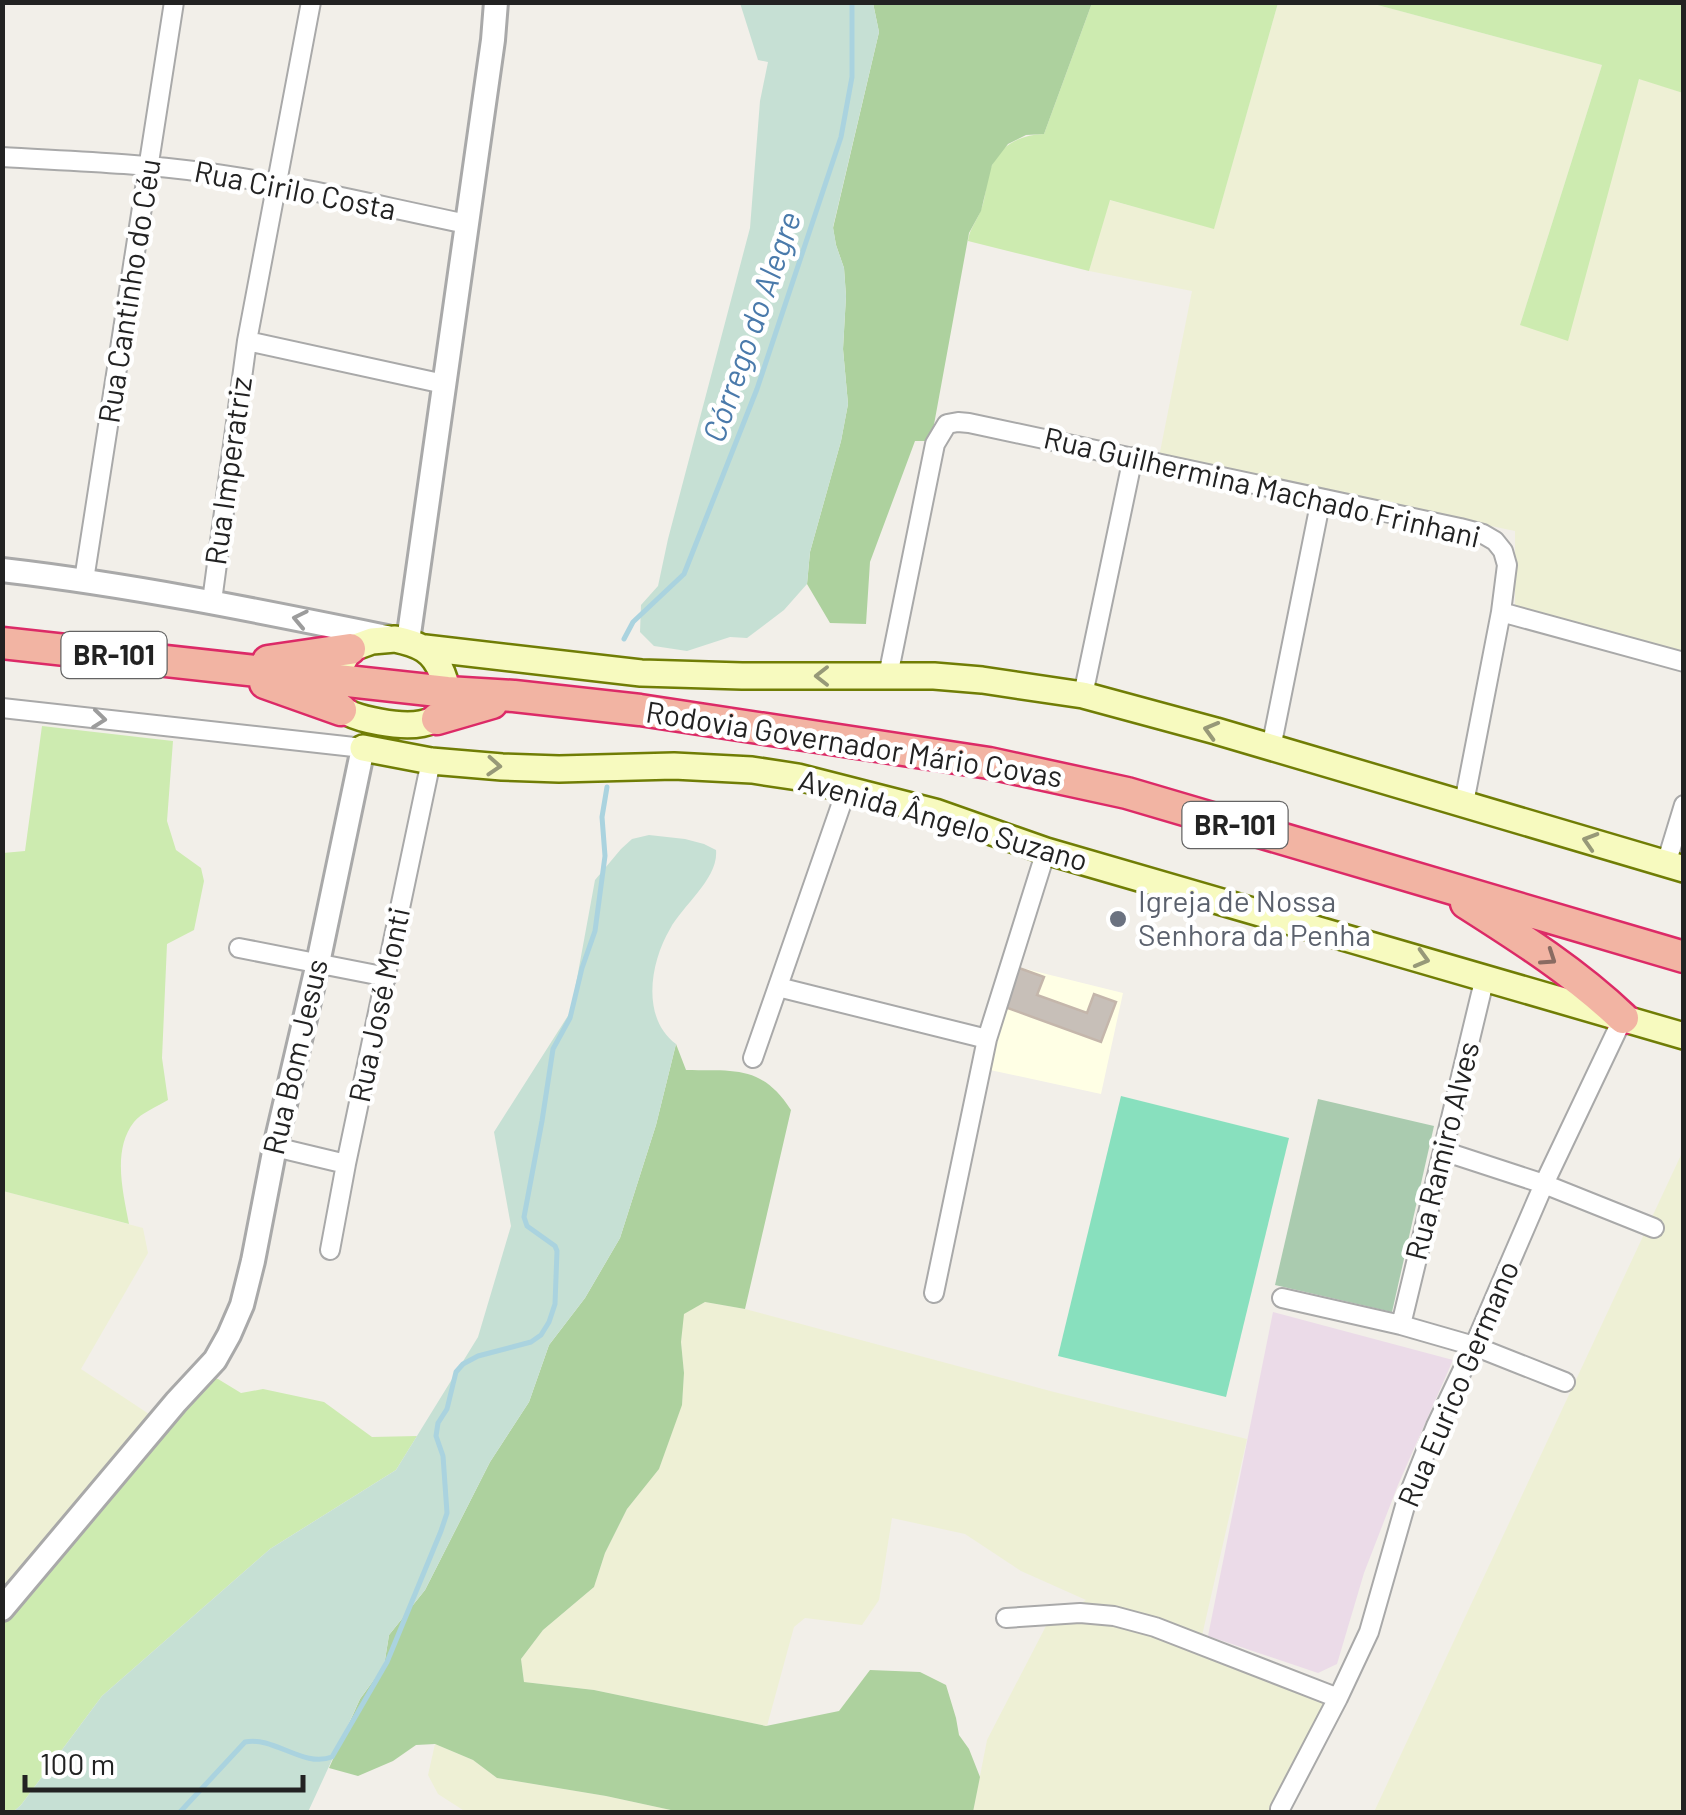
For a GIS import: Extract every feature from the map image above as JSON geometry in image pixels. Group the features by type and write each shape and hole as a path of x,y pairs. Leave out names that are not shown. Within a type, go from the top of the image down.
{"highway":[{"name":"Rodovia Governador Mário Covas","path":"2,644 333,679 426,668 514,696 640,710 989,763 1127,793 1684,957"},
{"path":"225,667 350,649"},
{"path":"225,667 346,713"},
{"path":"1438,885 1569,971 1623,1018"}],"main road":[{"path":"392,724 363,748 334,696 333,679 350,649 372,641 426,668 982,680 1083,696 1675,866"},
{"path":"346,713 392,724 425,725 426,668"},
{"name":"Avenida Ângelo Suzano","path":"363,748 430,761 559,769 674,766 798,776 935,812 1046,851 1684,1036"}],"street":[{"name":"Rua Cantinho do Céu","path":"84,580 174,2"},
{"name":"Rua Imperatriz","path":"212,601 247,341 311,2"},
{"path":"2,570 212,601 426,668 444,384 496,2"},
{"name":"Rua Cirilo Costa","path":"2,157 150,166 278,184 467,224"},
{"name":"Rua Imperatriz","path":"247,341 444,384"},
{"name":"Rua Guilhermina Machado Frinhani","path":"888,676 935,444 946,424 969,423 1460,528 1495,541 1503,550 1507,565 1464,804"},
{"path":"1083,696 1133,457"},
{"path":"1271,748 1321,499"},
{"path":"1500,612 1684,662"},
{"name":"Avenida Ângelo Suzano","path":"2,708 363,748"},
{"name":"Rua Bom Jesus","path":"2,1610 215,1360 230,1336 242,1305 363,748"},
{"name":"Rua José Monti","path":"330,1250 430,761"},
{"path":"753,1058 847,788"},
{"path":"1675,866 1684,805"},
{"path":"934,1292 986,1039 1046,851"},
{"path":"239,948 387,978"},
{"name":"Rua Ramiro Alves","path":"1400,1326 1485,977"},
{"path":"778,987 986,1039"},
{"name":"Rua Eurico Germano","path":"1280,1809 1369,1632 1407,1500 1436,1426 1623,1018"},
{"path":"275,1148 346,1164"},
{"path":"1442,1151 1544,1184 1654,1228"},
{"path":"1282,1298 1474,1346 1566,1382"},
{"path":"1006,1618 1080,1613 1114,1616 1155,1626 1338,1698"}],"shaded area":[{"path":"740,3 873,3 879,32 833,227 844,268 843,349 848,404 810,552 807,584 784,610 747,638 730,637 687,651 654,646 640,632 641,605 658,586 750,228 760,101 768,62 758,60"},
{"path":"1278,3 1370,3 1602,65 1520,325 1640,78 1683,93 1683,653 1515,608 1515,531 1159,457 1192,291 1089,271 1109,200 1214,228"},
{"path":"649,835 685,839 716,850 712,871 670,929 654,973 653,1005 657,1020 676,1044 656,1125 620,1238 585,1298 549,1345 529,1402 490,1462 425,1590 389,1635 384,1666 360,1699 308,1812 13,1812 102,1696 270,1549 396,1470 478,1337 511,1226 494,1132 571,1011 595,880 632,839"},
{"path":"1014,966 1123,993 1101,1094 990,1070"},
{"path":"1318,1099 1434,1126 1392,1312 1275,1285"},
{"path":"1681,1155 1683,1812 1374,1812"},
{"path":"3,1191 143,1228 148,1253 81,1369 158,1420 3,1618"},
{"path":"705,1302 745,1309 1247,1439 1201,1640 1315,1683 1335,1709 1287,1812 973,1812 987,1740 1046,1626 1086,1600 1021,1571 965,1534 892,1518 879,1600 862,1625 805,1618 794,1627 767,1726 594,1690 524,1682 521,1659 543,1630 594,1587 605,1553 627,1509 659,1469 682,1404 683,1314"},
{"path":"1273,1312 1453,1360 1364,1573 1337,1664 1318,1673 1208,1636"},
{"path":"435,1744 473,1760 497,1778 680,1812 466,1812 438,1794 428,1775"}],"green space":[{"path":"873,3 1092,3 1044,134 1026,135 1008,144 992,165 981,211 969,233 931,441 915,441 870,562 866,624 830,623 807,584 810,552 848,404 843,349 844,268 833,228 879,32"},
{"path":"1092,3 1278,3 1214,229 1110,200 1089,271 968,241 996,157 1014,142 1044,134"},
{"path":"1370,3 1683,3 1683,93 1639,79 1568,341 1520,325 1602,65"},
{"path":"42,726 173,741 167,821 176,850 201,868 204,881 194,930 167,944 162,1058 168,1100 137,1119 123,1145 121,1172 129,1224 3,1191 3,853 25,851"},
{"path":"676,1044 686,1070 733,1071 758,1078 780,1095 791,1110 745,1309 705,1302 684,1314 682,1405 659,1469 627,1509 605,1553 594,1587 543,1630 521,1659 524,1682 594,1690 766,1726 839,1711 870,1670 920,1672 946,1685 959,1735 980,1777 973,1812 680,1812 497,1778 473,1760 435,1744 416,1745 393,1761 358,1776 329,1768 360,1699 384,1666 389,1635 425,1590 490,1462 529,1402 549,1345 585,1298 620,1238 656,1125"},
{"path":"1121,1096 1289,1138 1226,1397 1058,1356"},
{"path":"194,1375 218,1379 241,1393 263,1389 324,1402 372,1437 417,1436 396,1470 270,1549 102,1696 21,1805 13,1812 3,1812 3,1618"}],"building":[{"path":"1019,968 1044,977 1037,995 1087,1013 1094,994 1116,1002 1101,1042 1005,1007"}],"waterway":[{"name":"Córrego do Alegre","path":"624,639 633,622 684,574 757,389 841,137 852,77 852,2"},
{"name":"Córrego do Alegre","path":"180,1812 245,1742 267,1743 310,1758 332,1757 387,1662 447,1513 443,1456 436,1436 456,1372 478,1356 531,1342 549,1322 555,1304 557,1251 527,1226 524,1217 553,1049 570,1018 595,931 605,856 602,817 607,787"}],"place":[{"name":"Igreja de Nossa Senhora da Penha","path":"1118,919"}]}
